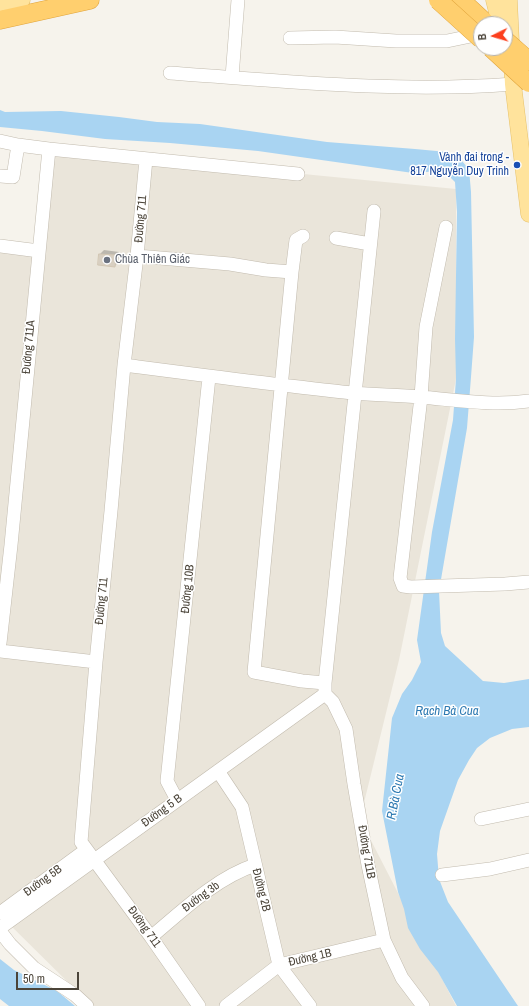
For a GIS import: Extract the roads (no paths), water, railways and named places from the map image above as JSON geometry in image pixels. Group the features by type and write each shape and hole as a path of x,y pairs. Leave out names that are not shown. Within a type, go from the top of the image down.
{"highway":[{"path":"0,20 90,0"},
{"path":"438,0 473,32"},
{"path":"461,0 478,16"},
{"path":"513,47 529,61"},
{"path":"498,56 521,83"}],"main road":[{"path":"0,3 22,0"},
{"path":"494,0 498,16"},
{"path":"509,0 521,83 529,214"},
{"path":"509,56 521,83"}],"street":[{"path":"232,77 238,0"},
{"path":"290,38 335,37 396,41 447,41 473,36"},
{"path":"170,73 385,87 475,87 521,83"},
{"path":"0,141 49,149 298,174"},
{"path":"0,176 13,177 18,144"},
{"name":"Đường 711A","path":"0,643 5,545 39,251 49,149"},
{"name":"Đường 711","path":"146,159 137,256 124,365 96,662 81,842 151,936 199,1006"},
{"path":"303,236 296,240 292,272 280,385 254,672 302,681 325,688 374,210"},
{"path":"446,227 426,327 427,398 399,574 403,586 411,587 529,582"},
{"path":"336,238 370,244"},
{"path":"0,246 39,251"},
{"path":"137,256 230,264 266,270 292,272"},
{"path":"124,365 356,393 476,403 510,404 529,402"},
{"name":"Đường 10B","path":"177,800 167,781 209,376"},
{"path":"0,651 96,662"},
{"name":"Đường 5 B","path":"0,929 90,855 177,800 218,771 325,688"},
{"name":"Đường 711B","path":"325,688 346,729 368,865 384,940 402,978 423,1006"},
{"name":"Đường 2B","path":"218,771 242,807 279,965 310,1006"},
{"path":"481,819 529,809"},
{"name":"Đường 5B","path":"0,913 90,855"},
{"path":"442,875 490,869 529,860"},
{"name":"Đường 3b","path":"151,936 196,898 240,870 255,865"},
{"path":"0,929 10,944 34,968 87,1006"},
{"name":"Đường 1B","path":"226,1006 279,965 384,940"}],"water":[{"path":"0,110 5,112 61,111 157,122 200,124 327,142 447,152 461,160 469,169 471,192 474,337 467,428 439,591 441,633 445,646 483,681 504,683 529,679 529,727 512,729 490,738 477,748 458,780 440,831 437,854 439,879 448,902 518,1006 457,1006 438,972 420,949 408,928 404,909 398,892 382,811 392,718 402,694 412,680 421,662 417,640 432,532 453,420 456,379 455,339 457,212 455,182 448,175 439,171 413,173 258,151 105,139 0,127"},
{"path":"0,959 14,970 57,991 75,1006 9,1006 0,999"}],"place":[{"name":"Vành đai trong - 817 Nguyễn Duy Trinh","path":"517,165"},
{"name":"Chùa Thiên Giác","path":"107,260"}],"water label":[{"name":"Rạch Bà Cua","path":"447,712"},
{"name":"R.Bà Cua","path":"396,797"}]}
